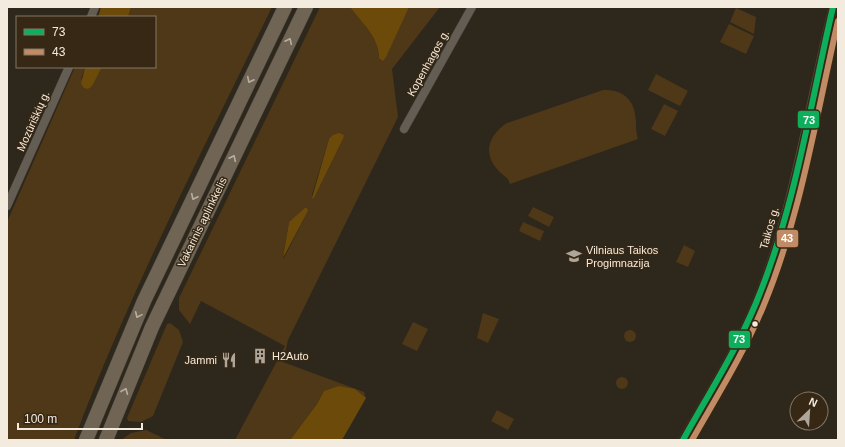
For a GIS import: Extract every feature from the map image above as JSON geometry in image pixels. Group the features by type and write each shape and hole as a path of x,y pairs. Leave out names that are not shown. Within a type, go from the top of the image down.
{"highway":[{"name":"Vakarinis aplinkkelis","path":"86,440 144,301 285,7"},
{"name":"Vakarinis aplinkkelis","path":"106,440 152,327 306,7"}],"street":[{"name":"Kopenhagos g.","path":"404,130 472,7"},
{"name":"Taikos g.","path":"683,440 749,319 770,263 792,185 833,7"},
{"name":"Mozūriškių g.","path":"7,206 69,68"}],"shaded area":[{"path":"101,7 131,7 128,16 98,16"},
{"path":"131,7 272,7 143,275 96,384 74,440 7,440 7,222 75,68 85,68 81,79 99,72 101,68 156,68 156,16 128,16"},
{"path":"320,7 350,7 373,37 378,50 379,58 409,7 440,7 392,69 398,117 288,340 283,362 364,392 366,398 355,389 324,391 317,404 290,440 235,440 285,346 201,301 190,324 179,310 179,298","holes":["329,139 343,139 314,198 312,195","308,211 284,258 283,258 289,222"]},
{"path":"350,7 409,7 383,61 379,58 376,43 373,37"},
{"path":"736,8 756,17 754,34 730,22"},
{"path":"729,24 754,36 746,54 720,42"},
{"path":"85,68 101,68 92,86 88,89 84,88 81,84"},
{"path":"656,74 688,91 680,106 648,90"},
{"path":"603,90 620,93 624,95 631,103 634,108 638,139 510,184 508,179 496,168 492,162 489,149 493,137 501,127 507,123"},
{"path":"664,104 678,111 665,136 651,129"},
{"path":"339,133 344,135 343,139 314,198 312,198 329,139 333,135"},
{"path":"533,207 554,217 549,227 528,216"},
{"path":"305,208 307,208 308,211 283,258 289,222"},
{"path":"523,222 544,231 540,241 519,231"},
{"path":"684,245 695,251 688,267 676,262"},
{"path":"483,313 499,319 488,343 477,338"},
{"path":"413,322 428,329 417,351 402,344"},
{"path":"170,323 179,330 183,342 153,416 141,422 128,421 127,418 167,324"},
{"path":"630,330 634,332 636,336 634,340 630,342 626,340 624,336 626,332"},
{"path":"624,377 627,378 627,388 620,389 617,388 616,381 617,378"},
{"path":"339,386 355,389 366,398 342,440 290,440 317,404 324,391"},
{"path":"497,410 514,419 508,430 491,421"},
{"path":"146,430 167,440 121,440 131,433"}],"transit line":[{"name":"73","path":"683,440 740,338 770,267 800,157 833,7"},
{"name":"43","path":"692,440 730,374 756,324 776,272 798,202 838,21"}],"place":[{"name":"Vilniaus Taikos Progimnazija","path":"574,256"},
{"name":"H2Auto","path":"260,356"},
{"name":"Jammi","path":"229,360"}]}
